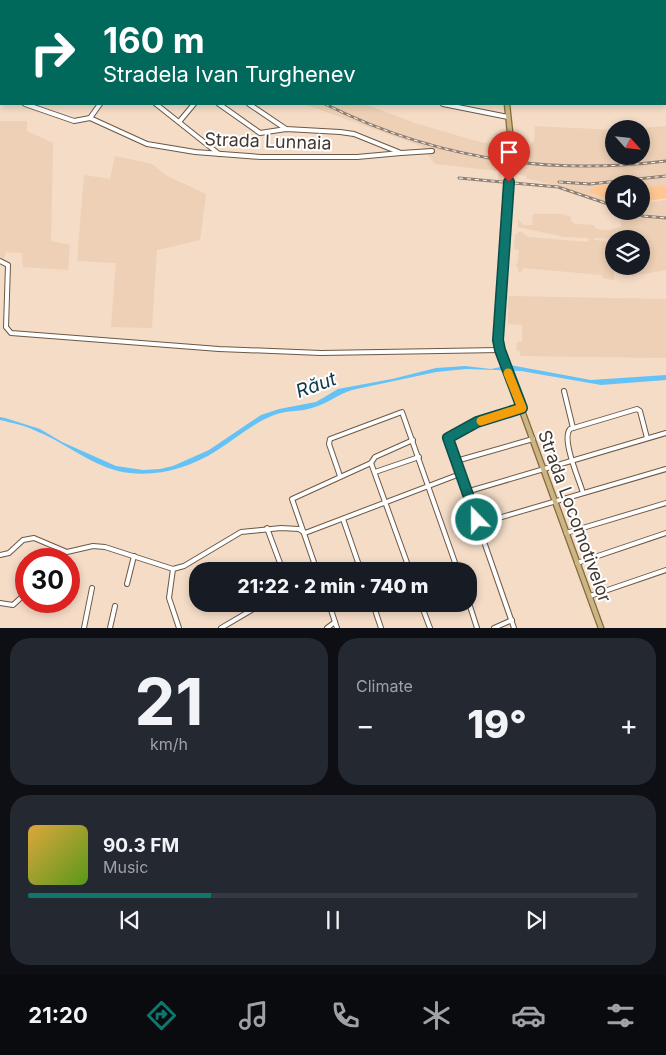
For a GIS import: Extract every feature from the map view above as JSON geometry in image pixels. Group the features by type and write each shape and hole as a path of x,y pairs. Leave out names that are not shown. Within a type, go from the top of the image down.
{"main road":[{"name":"Strada Locomotivelor","path":"507,105 512,151 499,297 500,350 601,628"}],"street":[{"name":"Strada Lunnaia","path":"28,105 74,122 90,118 147,144 244,157 321,158 395,155 432,151"},
{"path":"90,118 99,105"},
{"path":"157,105 219,154"},
{"path":"179,122 193,105"},
{"path":"220,105 260,133 286,129 354,134 401,153"},
{"path":"250,105 286,129"},
{"path":"448,105 508,117"},
{"path":"0,262 8,265 6,327 11,333 219,350 311,353 500,350"},
{"path":"564,391 573,428"},
{"path":"514,628 448,437 477,422 522,408"},
{"path":"584,493 573,461 567,436 568,430 638,409 648,438"},
{"path":"340,476 329,444 330,439 402,412 455,562"},
{"path":"466,492 666,433"},
{"path":"456,461 533,439"},
{"path":"314,562 306,542 306,533 291,500 340,476 371,464 375,457 413,440"},
{"path":"375,472 419,457"},
{"path":"371,464 407,562"},
{"path":"478,524 666,469"},
{"path":"0,555 9,553 23,540 34,538 67,552 98,546 173,569 184,566 194,558 219,547 238,533 267,528 294,529 306,533 460,474"},
{"path":"566,533 666,503"},
{"path":"343,519 358,562"},
{"path":"267,528 279,562"},
{"path":"577,563 666,533"},
{"path":"127,584 134,556"},
{"path":"173,569 169,598 179,628"},
{"path":"590,596 666,570"},
{"path":"84,628 92,588"},
{"path":"0,603 13,605 15,603"},
{"path":"110,628 115,606"},
{"path":"221,628 248,612"},
{"path":"332,612 337,628"},
{"path":"376,612 381,628"},
{"path":"425,612 430,628"},
{"path":"472,612 477,628"},
{"path":"494,628 512,620"},
{"path":"326,628 335,622"}],"shaded area":[{"path":"307,105 368,105 415,123 469,139 485,143 506,141 506,156 516,158 528,152 528,146 534,141 535,126 605,130 605,165 650,165 650,127 666,126 666,198 650,201 650,175 605,175 605,204 561,187 526,178 526,176 506,173 504,197 501,197 503,181 498,180 498,171 435,164 421,146"},
{"path":"0,121 27,121 27,131 53,143 51,241 70,245 68,270 23,267 22,253 6,252 4,258 0,259"},
{"path":"115,156 152,164 167,176 206,194 200,240 157,250 152,328 111,327 116,263 77,261 84,175 110,179"},
{"path":"596,186 605,186 605,197 588,192"},
{"path":"666,186 666,198 650,201 650,187"},
{"path":"666,200 666,270 650,273 650,230 608,230 621,227 620,220 650,220 650,202"},
{"path":"533,214 563,214 571,217 571,221 575,224 593,225 596,229 608,230 605,230 605,238 594,238 594,240 605,241 605,275 614,275 614,280 603,278 602,275 523,268 522,272 518,272 516,263 518,263 519,250 514,249 515,235 521,231 527,237 588,242 589,238 564,237 518,227 518,220 524,225 532,225"},
{"path":"508,296 666,299 666,358 521,356 519,351 516,350 517,342 522,342 522,325 508,324"}],"water":[{"path":"510,365 591,380 666,375 666,380 601,385 521,371 466,369 436,372 352,390 315,407 274,415 259,422 216,451 194,463 169,471 143,474 118,471 96,463 32,429 0,420 0,417 5,418 40,429 62,442 116,466 143,470 160,469 173,466 209,450 261,415 279,409 316,402 338,389 392,379 436,368 465,366 491,369"}],"railway":[{"path":"327,105 366,123 407,138 449,150 491,158 534,164 578,166 666,161"},
{"path":"559,182 590,184 666,176"},
{"path":"459,178 558,187 605,203"},
{"path":"650,217 666,218"}],"slow traffic":[{"path":"481,421 522,408 508,373"}],"route":[{"path":"477,520 448,436 477,422 522,408 498,340 499,297 509,182"}],"water label":[{"name":"Răut","path":"316,385"}]}
